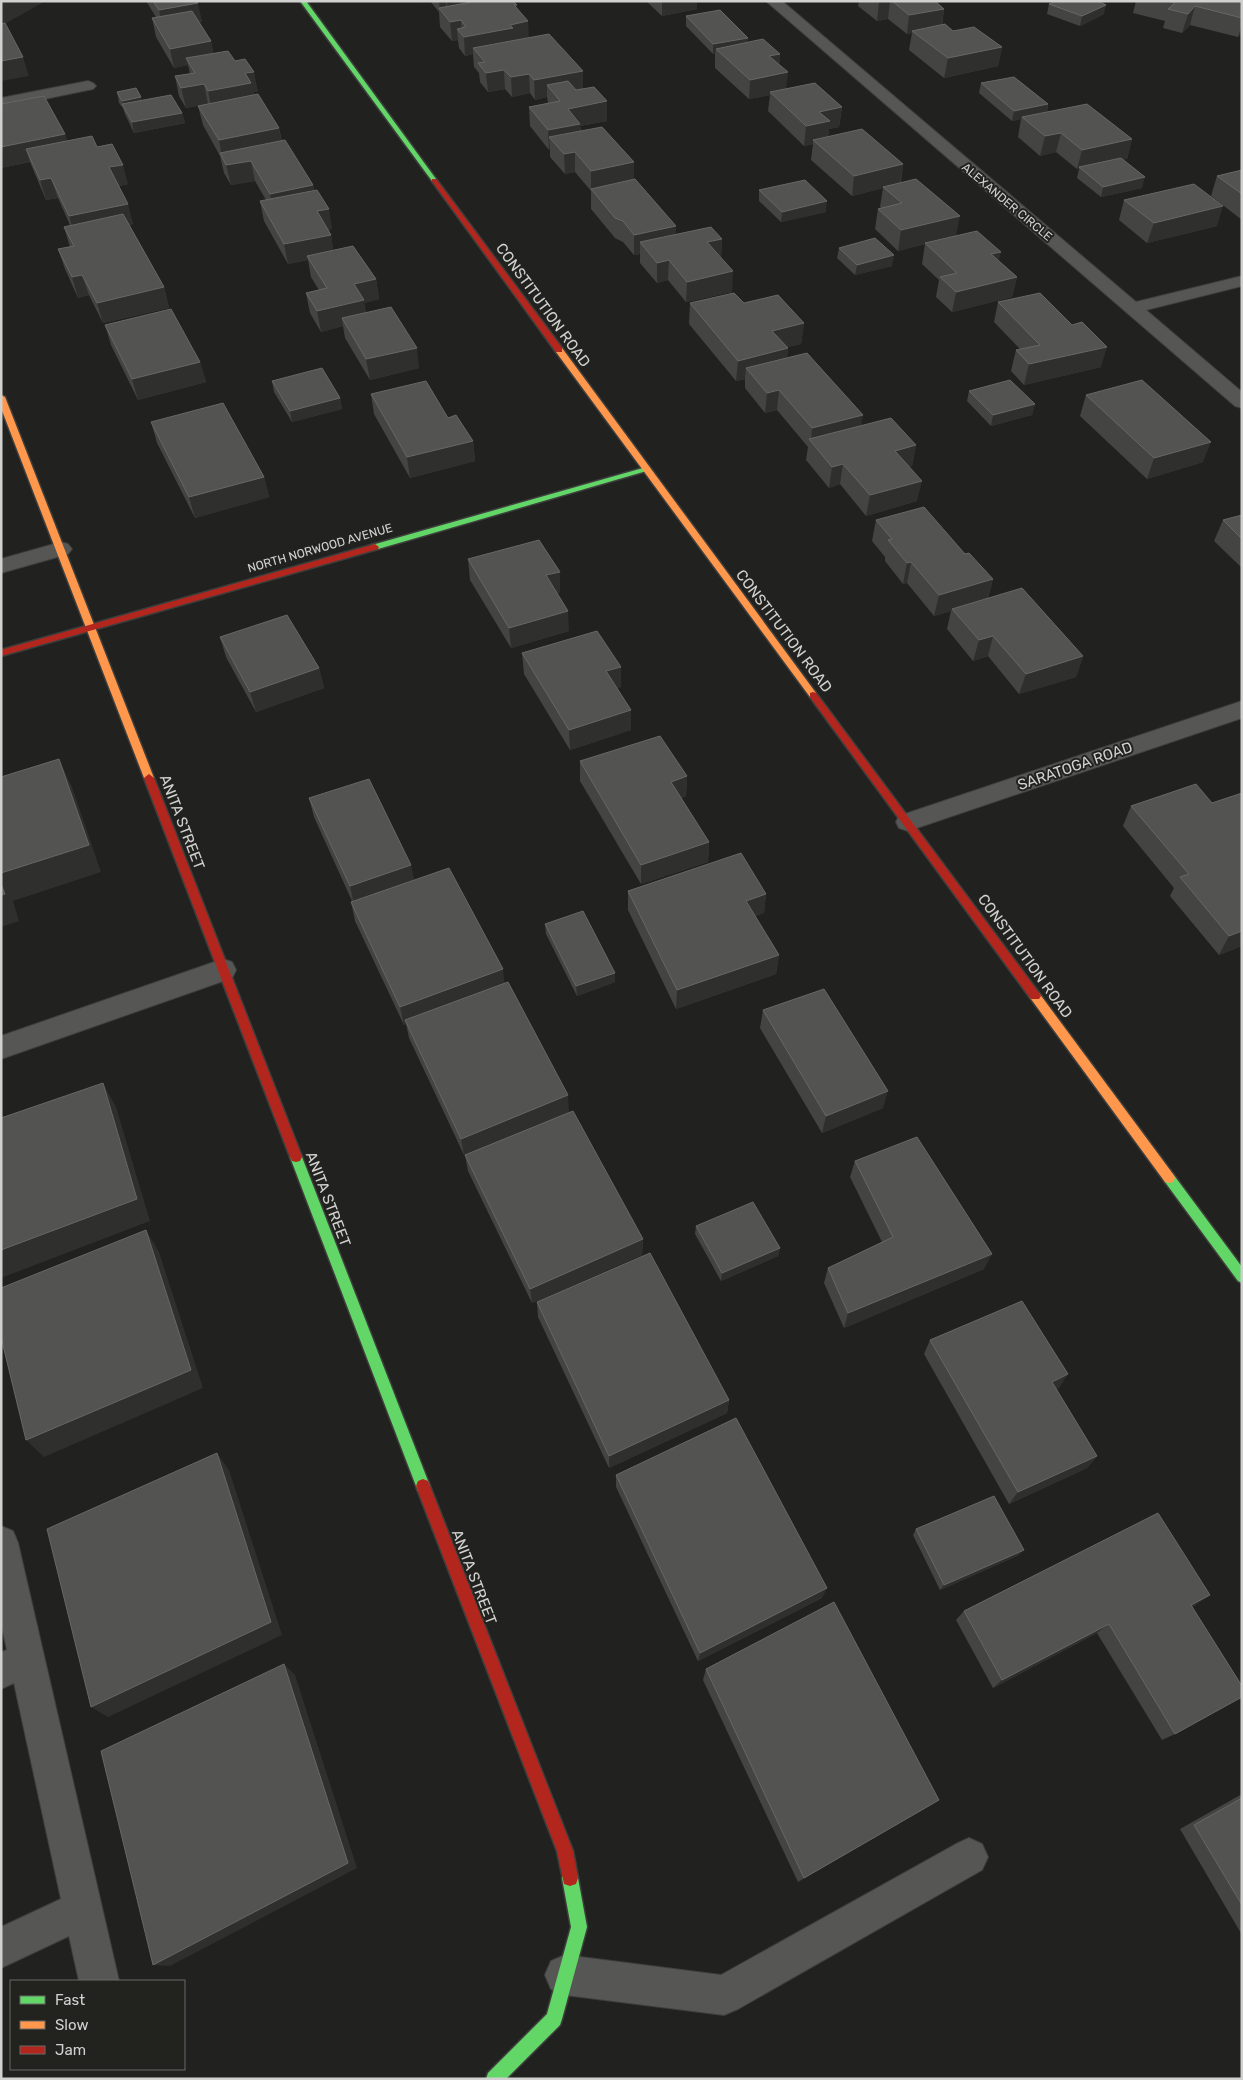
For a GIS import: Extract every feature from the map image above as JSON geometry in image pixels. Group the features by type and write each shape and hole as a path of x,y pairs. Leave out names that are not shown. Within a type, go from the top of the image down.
{"street":[{"name":"CONSTITUTION ROAD","path":"303,1 646,470 908,822 1242,1277"},
{"name":"ALEXANDER CIRCLE","path":"773,1 1242,402"},
{"path":"1,103 88,86"},
{"path":"1133,308 1242,281"},
{"name":"ANITA STREET","path":"1,397 62,550 564,1851 579,1927 554,2019 494,2079"},
{"name":"NORTH NORWOOD AVENUE","path":"1,653 646,470"},
{"path":"1,566 62,550"},
{"name":"SARATOGA ROAD","path":"908,822 1242,709"},
{"path":"1,1048 223,970"},
{"path":"1,1543 14,1665 82,1909 99,1980"},
{"path":"565,1975 724,1995 969,1857"},
{"path":"1,1948 82,1909"}],"building":[{"path":"153,1 196,1 198,3 159,10"},
{"path":"477,1 513,1 517,5 514,5 528,21 510,25 513,28 464,37 457,29 466,27 461,20 450,22 439,8"},
{"path":"892,1 935,1 944,9 909,15"},
{"path":"1055,1 1098,1 1106,5 1082,16 1049,4"},
{"path":"1168,1 1242,1 1242,18 1195,6 1188,14 1168,9 1175,3"},
{"path":"720,10 748,38 713,44 686,16"},
{"path":"192,11 211,41 170,49 152,18"},
{"path":"5,23 23,57 1,61 1,24"},
{"path":"945,24 953,31 974,27 1002,47 948,58 912,31"},
{"path":"549,34 583,71 534,80 529,74 511,77 504,70 486,73 478,63 485,62 473,48"},
{"path":"763,39 780,54 769,56 788,72 750,80 716,49"},
{"path":"228,51 235,61 245,59 254,72 245,73 251,83 208,91 204,84 181,88 175,76 195,73 186,58"},
{"path":"1014,77 1048,104 1014,111 981,83"},
{"path":"568,81 576,90 594,87 607,101 568,109 580,124 548,130 529,107 560,101 547,85"},
{"path":"815,83 842,107 819,112 830,121 806,126 770,92"},
{"path":"136,88 141,97 122,101 117,92"},
{"path":"258,94 279,128 219,140 198,106"},
{"path":"171,95 182,113 132,122 122,104"},
{"path":"44,96 65,134 1,147 1,104"},
{"path":"1087,104 1132,139 1082,150 1061,133 1045,136 1022,117"},
{"path":"602,127 634,162 591,171 575,152 564,154 549,137"},
{"path":"862,129 903,164 854,176 813,140"},
{"path":"92,136 97,147 112,144 123,165 109,167 128,204 69,216 51,178 40,180 26,149"},
{"path":"285,140 313,185 270,194 251,161 226,165 220,153"},
{"path":"1121,158 1145,177 1103,187 1079,167"},
{"path":"1242,170 1242,194 1217,176"},
{"path":"635,179 676,226 634,235 623,221 615,218 591,189"},
{"path":"916,179 960,216 901,230 878,209 902,203 883,187"},
{"path":"805,180 827,201 782,212 759,190"},
{"path":"1194,184 1223,206 1154,223 1124,200"},
{"path":"317,190 329,209 317,211 331,235 284,244 260,201"},
{"path":"123,214 164,287 97,303 82,275 72,277 58,249 74,246 64,227"},
{"path":"711,227 722,239 707,242 733,271 687,282 669,260 657,263 640,242"},
{"path":"977,231 1001,252 991,254 1017,277 956,292 940,277 957,273 925,243"},
{"path":"875,238 894,255 857,265 839,248"},
{"path":"353,246 376,279 354,284 364,300 317,311 306,293 327,288 307,256"},
{"path":"734,293 744,303 778,295 804,323 772,331 788,348 738,361 690,303"},
{"path":"1040,293 1072,325 1082,322 1107,347 1029,364 1016,350 1040,345 998,302"},
{"path":"391,307 417,348 366,359 342,318"},
{"path":"171,309 200,362 132,379 105,325"},
{"path":"807,353 863,415 812,428 779,390 767,393 746,368"},
{"path":"322,368 340,398 290,411 272,381"},
{"path":"1010,380 1035,404 993,415 969,391"},
{"path":"1142,380 1211,442 1154,458 1086,395"},
{"path":"426,381 448,418 456,415 473,441 407,457 371,394"},
{"path":"223,403 264,477 189,497 151,422"},
{"path":"891,418 916,445 895,451 922,481 870,495 843,464 832,467 809,439"},
{"path":"924,507 965,554 969,553 993,579 939,595 911,562 907,563 888,540 892,539 876,520"},
{"path":"1242,515 1242,539 1223,520"},
{"path":"539,540 560,572 546,575 568,611 509,628 468,559"},
{"path":"1022,588 1083,656 1026,674 993,636 979,640 952,609"},
{"path":"287,615 319,668 250,692 220,637"},
{"path":"597,631 621,667 606,671 631,710 569,730 522,653"},
{"path":"660,736 687,776 671,782 709,842 641,865 580,761"},
{"path":"59,759 89,845 1,873 1,777"},
{"path":"369,779 411,865 350,886 309,798"},
{"path":"1196,784 1212,803 1242,793 1242,931 1229,936 1180,877 1189,874 1131,806"},
{"path":"741,853 766,894 746,901 779,955 677,990 628,891"},
{"path":"449,868 503,969 400,1007 351,902"},
{"path":"1,884 5,894 1,895"},
{"path":"583,911 615,973 576,986 545,924"},
{"path":"508,982 568,1095 461,1139 405,1020"},
{"path":"824,989 888,1091 826,1116 763,1010"},
{"path":"103,1083 137,1199 1,1250 1,1118"},
{"path":"573,1111 643,1239 530,1289 465,1155"},
{"path":"917,1137 992,1254 848,1313 828,1268 893,1237 855,1161"},
{"path":"753,1202 780,1248 722,1273 696,1226"},
{"path":"146,1230 191,1370 26,1440 1,1337 1,1288"},
{"path":"650,1253 729,1400 609,1456 537,1302"},
{"path":"1022,1301 1068,1374 1052,1382 1097,1456 1018,1492 930,1340"},
{"path":"736,1418 827,1588 700,1653 616,1475"},
{"path":"217,1453 271,1622 91,1707 47,1529"},
{"path":"994,1496 1024,1550 944,1585 916,1529"},
{"path":"1158,1513 1210,1595 1191,1605 1242,1686 1242,1697 1175,1734 1109,1624 1002,1680 964,1611"},
{"path":"834,1602 939,1800 804,1878 706,1669"},
{"path":"284,1664 348,1863 153,1965 101,1751"},
{"path":"1242,1798 1242,1905 1194,1825"}],"traffic: fast":[{"path":"303,1 434,180"},
{"path":"375,547 646,470"},
{"path":"296,1157 423,1486"},
{"path":"1169,1178 1242,1277"},
{"path":"494,2079 554,2019 579,1927 570,1878"}],"traffic: slow":[{"path":"559,350 813,695"},
{"path":"1,397 149,778"},
{"path":"1035,996 1169,1178"}],"traffic: jam":[{"path":"434,180 559,350"},
{"path":"1,653 375,547"},
{"path":"813,695 1035,996"},
{"path":"149,778 296,1157"},
{"path":"423,1486 565,1851 570,1878"}]}
